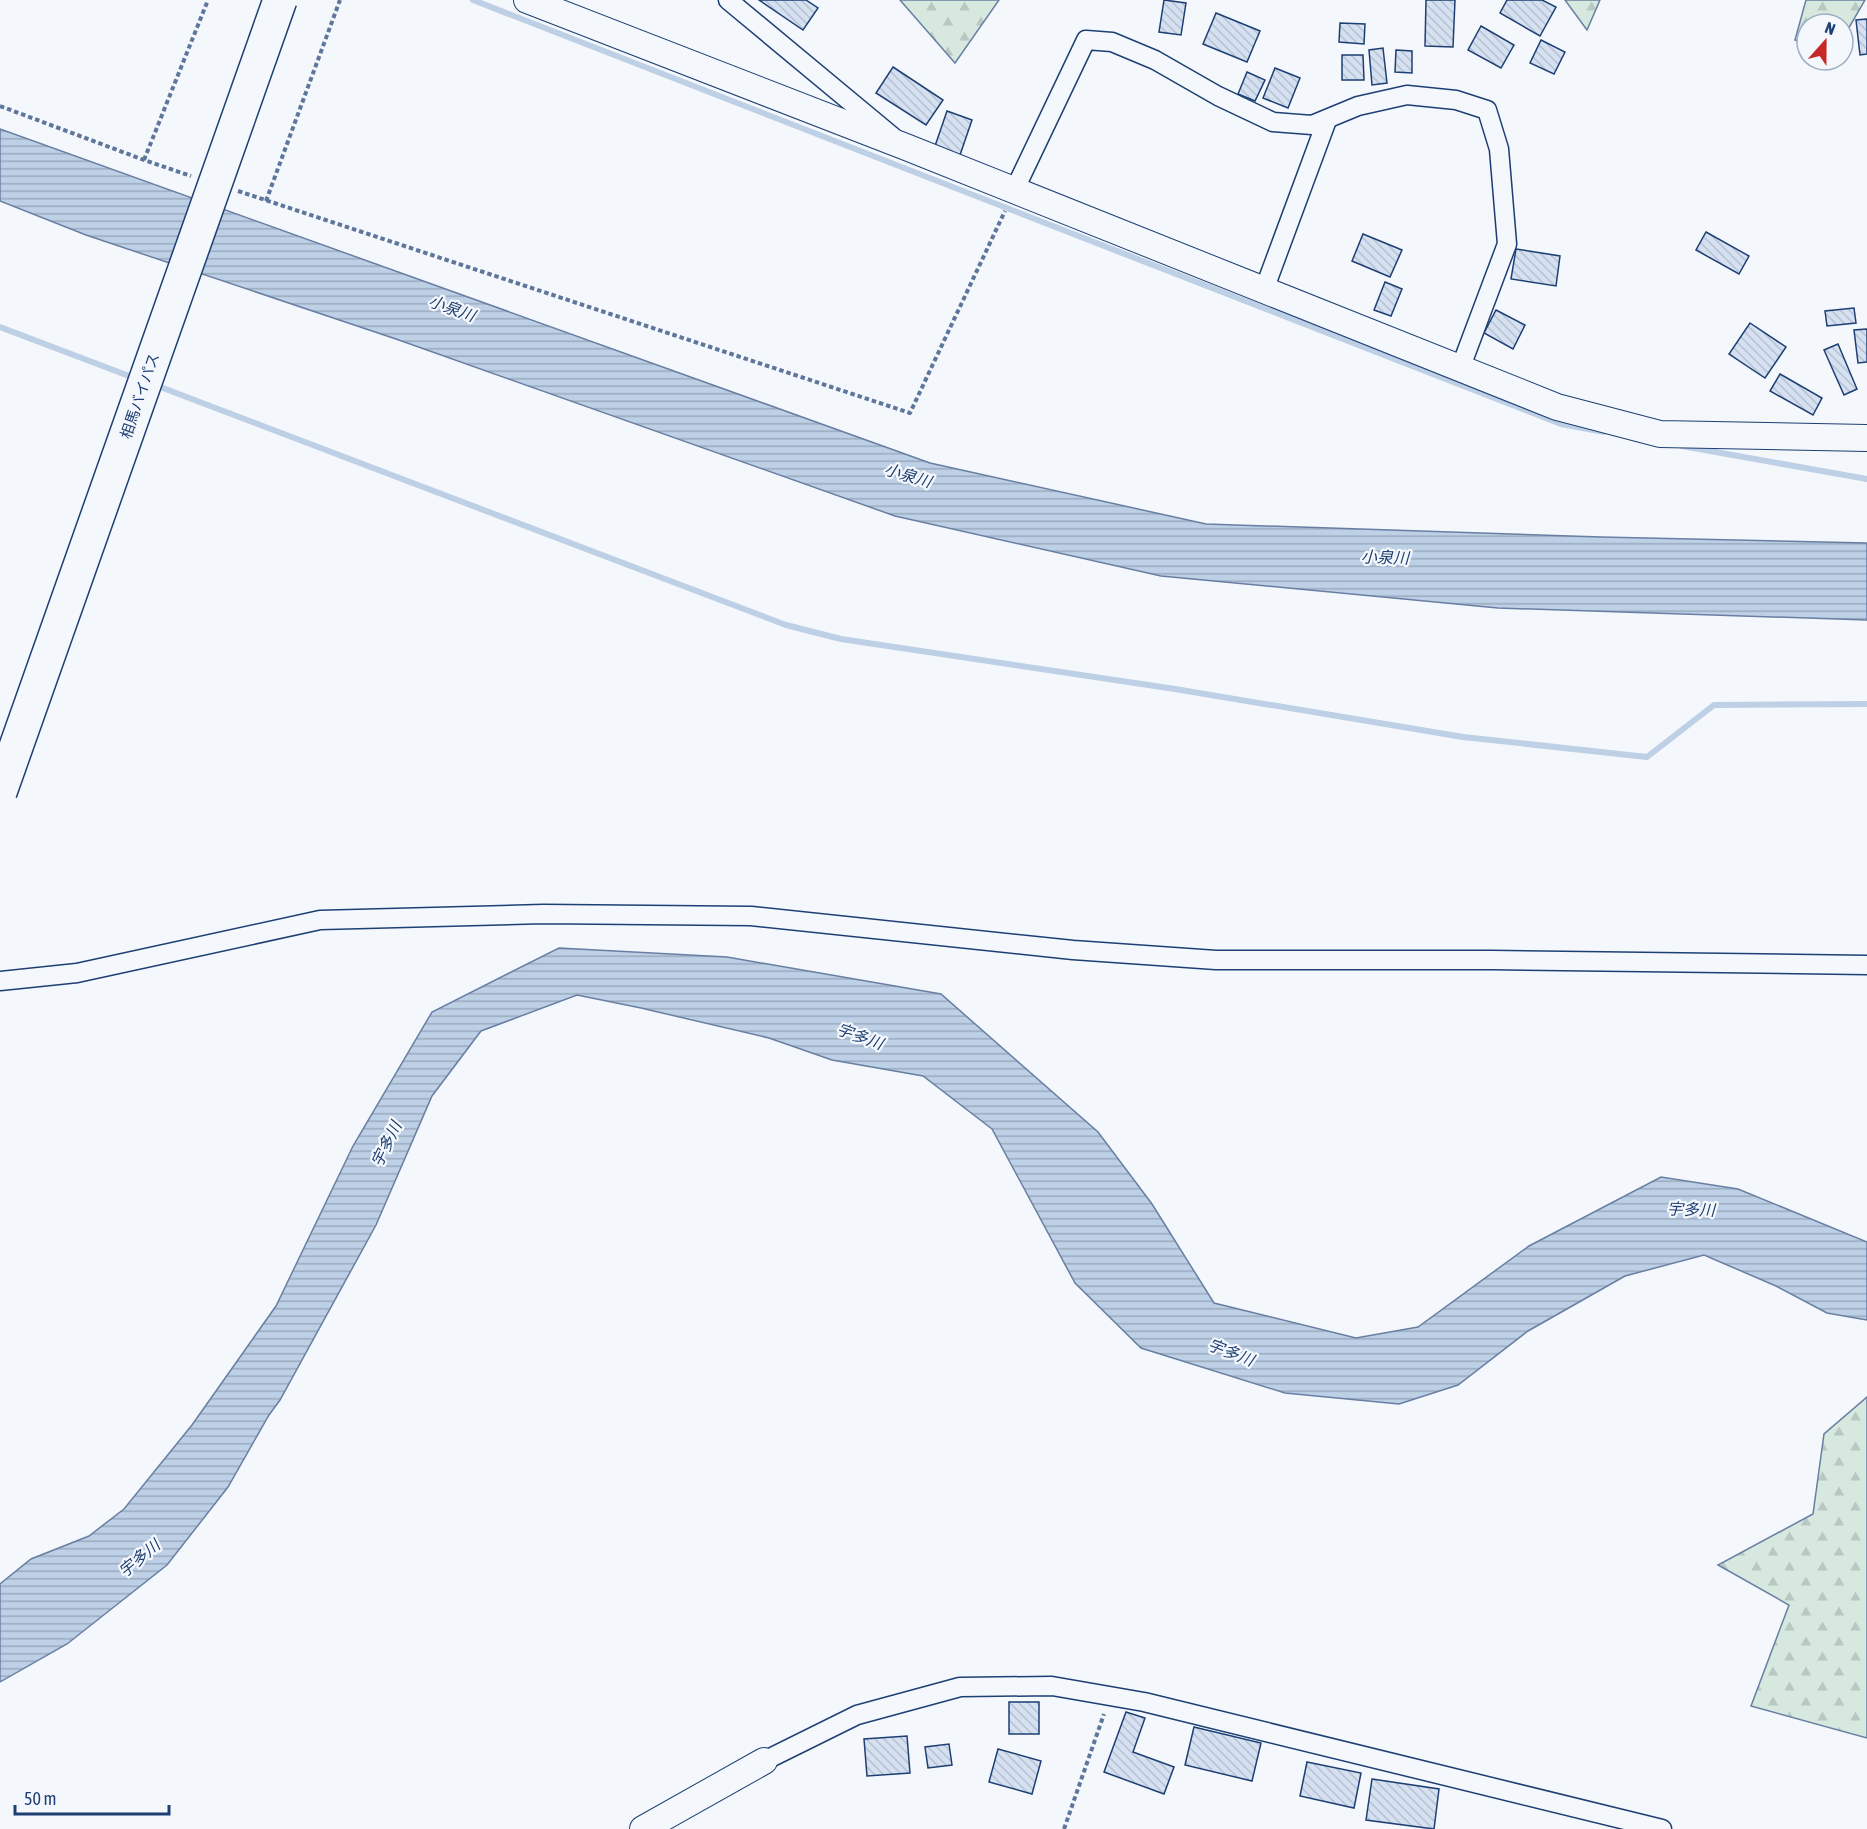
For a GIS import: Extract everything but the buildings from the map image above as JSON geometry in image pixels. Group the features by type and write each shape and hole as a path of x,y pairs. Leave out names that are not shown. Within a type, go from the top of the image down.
{"highway":[{"name":"相馬バイパス","path":"0,792 280,0"}],"street":[{"path":"527,0 906,147 1557,407 1660,434 1867,438"},
{"path":"728,0 906,147"},
{"path":"1014,190 1086,40 1112,42 1155,60 1218,96 1273,122 1312,125 1358,106 1407,94 1456,100 1487,110 1498,149 1507,244 1460,369"},
{"path":"1264,290 1327,120"},
{"path":"0,981 77,973 320,920 543,914 751,916 1073,950 1216,960 1867,964"},
{"path":"643,1829 765,1761 857,1715 960,1687 1052,1686 1144,1702 1662,1829"}],"path":[{"path":"144,160 208,0"},
{"path":"266,201 340,0"},
{"path":"0,106 144,160 200,178"},
{"path":"233,189 910,413 1014,190"},
{"path":"1064,1829 1110,1696"}],"green space":[{"path":"900,0 999,0 955,63"},
{"path":"1565,0 1600,0 1587,30"},
{"path":"1806,0 1865,0 1855,17 1855,12 1803,12"},
{"path":"1867,1397 1867,1738 1751,1706 1789,1605 1718,1565 1813,1514 1824,1434"}],"water":[{"name":"小泉川","path":"0,129 930,463 1206,524 1867,543 1867,620 1498,608 1161,576 895,516 396,339 86,235 0,201"},
{"name":"宇多川","path":"559,948 727,957 941,994 1098,1132 1152,1204 1214,1303 1356,1338 1418,1327 1529,1246 1661,1177 1738,1189 1867,1242 1867,1320 1827,1313 1776,1286 1704,1255 1625,1276 1528,1331 1458,1385 1399,1404 1285,1393 1141,1348 1075,1283 992,1129 923,1076 832,1060 769,1038 577,995 481,1031 432,1096 376,1225 280,1400 228,1487 167,1565 67,1644 0,1682 0,1584 31,1559 89,1536 124,1509 192,1425 276,1306 353,1146 432,1012"}],"waterway":[{"path":"473,0 1561,424 1604,432"},
{"path":"0,327 137,379"},
{"path":"155,385 786,625 841,639 1175,689 1463,737 1647,757 1714,705 1867,704"},
{"path":"1682,446 1867,479"}]}
